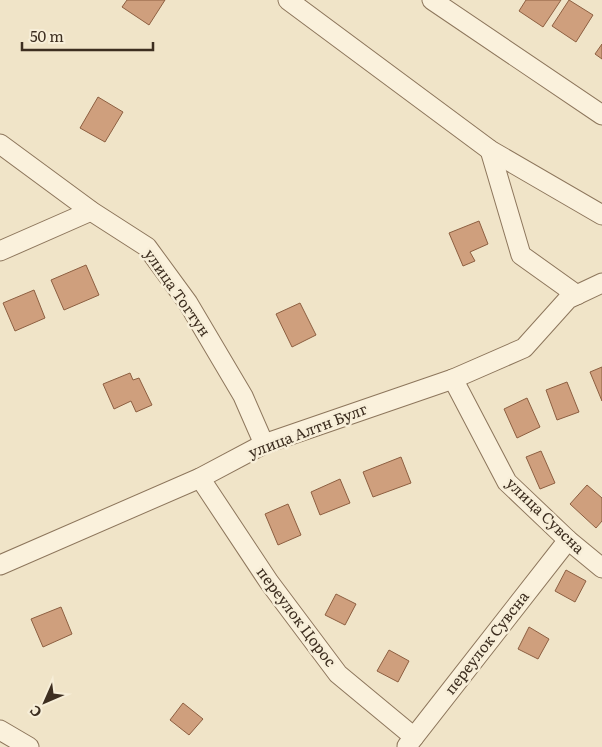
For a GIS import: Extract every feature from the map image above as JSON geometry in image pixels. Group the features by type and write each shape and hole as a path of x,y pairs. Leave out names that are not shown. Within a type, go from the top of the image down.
{"street":[{"path":"288,0 490,150 602,215"},
{"path":"432,0 602,115"},
{"name":"улица Тогтун","path":"0,144 91,211 146,247 182,295 243,396 264,444"},
{"path":"490,150 521,255 577,295"},
{"path":"0,251 91,211"},
{"name":"улица Алтн Булг","path":"0,564 200,478 264,444 453,379 524,348 568,299 602,282"},
{"name":"улица Сувсна","path":"453,379 507,482 568,540 602,568"},
{"name":"переулок Цорос","path":"200,478 269,582 338,674 410,742"},
{"name":"переулок Сувсна","path":"410,742 568,540"},
{"path":"0,730 30,747"}],"building":[{"path":"127,0 165,0 149,25 122,7"},
{"path":"526,0 561,0 543,27 519,11"},
{"path":"569,0 593,15 576,42 552,26"},
{"path":"602,44 602,59 595,54"},
{"path":"98,97 123,112 105,142 80,128"},
{"path":"479,221 488,244 470,252 475,261 463,266 449,233"},
{"path":"86,265 99,295 64,310 51,280"},
{"path":"34,290 45,318 15,331 3,303"},
{"path":"300,303 316,335 292,347 276,314"},
{"path":"602,367 602,401 590,372"},
{"path":"130,373 133,380 139,378 152,405 136,412 131,401 114,409 103,384"},
{"path":"567,382 579,412 557,420 546,390"},
{"path":"527,398 540,427 517,438 504,409"},
{"path":"541,451 555,483 540,489 526,457"},
{"path":"401,457 411,483 373,497 363,472"},
{"path":"340,479 350,503 320,515 311,492"},
{"path":"587,485 602,498 602,521 596,528 570,504"},
{"path":"288,504 301,535 278,545 265,514"},
{"path":"566,570 586,581 575,602 555,591"},
{"path":"336,594 356,604 345,625 325,615"},
{"path":"61,607 72,634 43,647 31,619"},
{"path":"529,627 549,639 538,659 518,649"},
{"path":"389,650 409,661 398,682 377,671"},
{"path":"183,703 203,719 189,735 170,720"}]}
